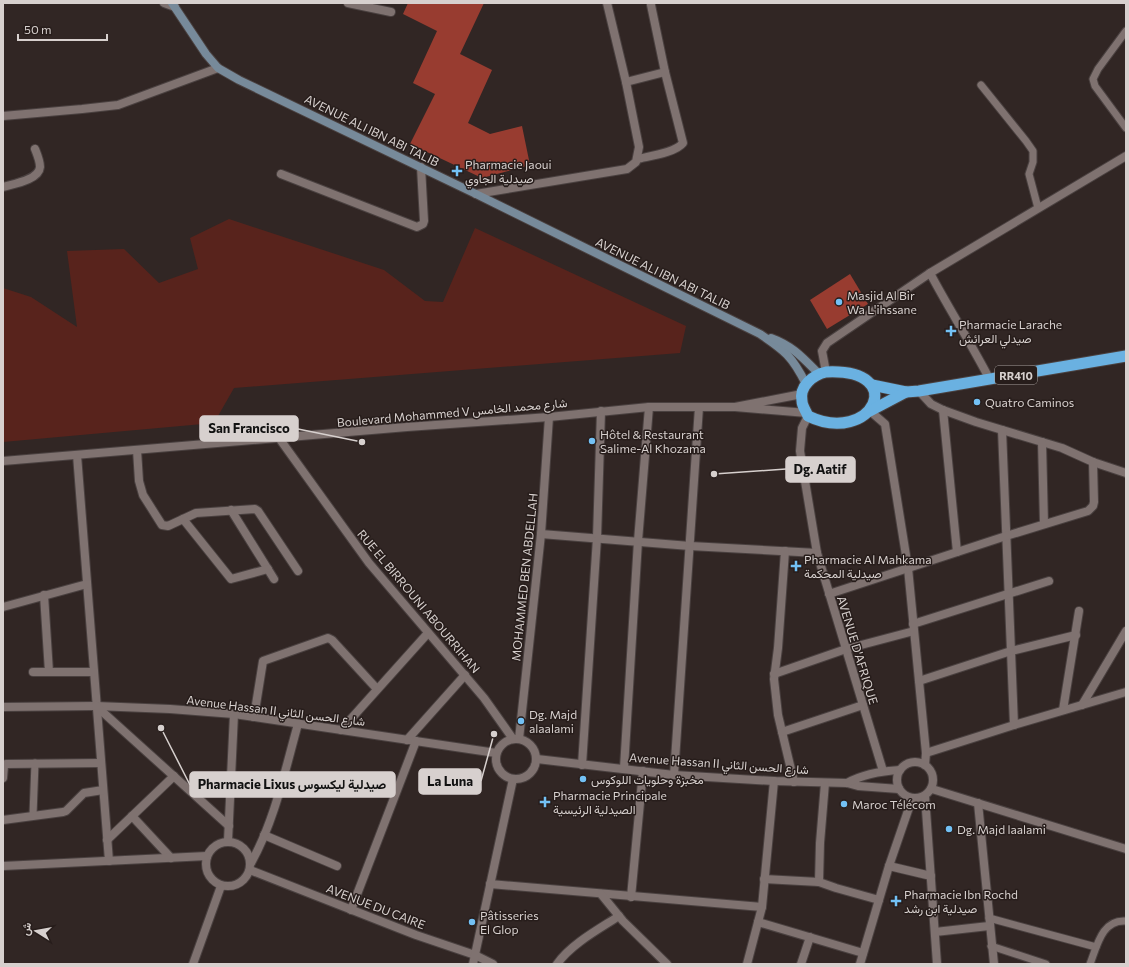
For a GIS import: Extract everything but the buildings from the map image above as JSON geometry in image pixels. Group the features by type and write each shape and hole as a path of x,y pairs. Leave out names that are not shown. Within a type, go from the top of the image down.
{"highway":[{"name":"RR410","path":"823,373 839,372 852,374 865,378 872,385 906,392 990,380 1126,356"},
{"path":"807,415 802,401 804,389 823,373"},
{"path":"870,411 874,405 872,385"},
{"name":"RR410","path":"807,415 823,422 853,422 906,392"}],"main road":[{"name":"AVENUE ALI IBN ABI TALIB","path":"173,5 206,54 218,68 239,80 421,167 760,334"},
{"path":"760,334 782,342 792,348 823,373"},
{"path":"760,334 792,359 804,389"}],"street":[{"path":"164,3 173,5"},
{"path":"348,3 391,12"},
{"path":"476,194 627,169 636,162 639,147 626,82 607,3"},
{"path":"637,159 673,150 683,143 651,5"},
{"path":"3,116 118,105 218,68"},
{"path":"626,82 666,72"},
{"path":"3,187 17,184 38,174 40,167 35,148"},
{"path":"823,373 822,351 827,343 930,273 1126,156"},
{"path":"281,174 417,227 423,224 424,221 421,167"},
{"path":"930,273 990,380"},
{"name":"Boulevard Mohammed V شارع محمد الخامس","path":"735,407 804,389"},
{"path":"918,391 931,404 943,410 1062,448 1093,462 1126,473"},
{"path":"624,768 638,541 649,407"},
{"name":"Boulevard Mohammed V شارع محمد الخامس","path":"3,461 407,427 549,417 649,407 735,407 807,415"},
{"path":"674,774 699,407"},
{"path":"943,410 957,552"},
{"path":"582,765 597,538 601,411"},
{"path":"870,411 885,424 908,568 926,753 925,765"},
{"name":"AVENUE D'AFRIQUE","path":"807,415 802,428 800,451 817,553 883,771"},
{"name":"MOHAMMED BEN ABDELLAH","path":"516,739 541,534 549,417"},
{"path":"1002,430 1014,724"},
{"name":"RUE EL BIRROUNI ABOURRIHAN","path":"279,438 369,563 484,698 516,739"},
{"path":"1042,442 1044,524"},
{"path":"138,450 139,481 143,495 162,525 168,526 196,513 255,509 258,511 298,571"},
{"path":"77,455 108,861"},
{"path":"829,594 1091,509 1094,502 1093,462"},
{"path":"230,510 274,579"},
{"path":"183,519 231,580 268,569"},
{"path":"541,534 690,546 817,553"},
{"path":"785,551 778,648 774,674 778,715 794,782"},
{"path":"774,674 1009,593 1049,581"},
{"path":"3,607 87,584"},
{"path":"44,595 49,672"},
{"path":"1063,710 1079,611"},
{"path":"1082,705 1126,631"},
{"path":"341,730 428,633"},
{"path":"919,681 1011,651 1076,635"},
{"path":"254,717 263,661 328,638 332,640 377,690"},
{"path":"33,672 94,672"},
{"path":"407,740 464,675"},
{"path":"926,753 1014,724 1126,692"},
{"path":"782,732 863,705"},
{"path":"96,706 228,826"},
{"name":"Avenue Hassan II شارع الحسن الثاني","path":"3,707 96,706 170,709 234,714 496,753"},
{"path":"228,841 234,714"},
{"path":"250,866 246,850 241,845 228,841 215,845 206,862 208,874 212,880 221,886 237,885 243,881 258,849 271,818 298,724"},
{"path":"516,739 524,740 533,748 536,765 530,775 519,780 513,780 507,778 499,770 496,765 496,753 503,744 516,739"},
{"path":"351,910 416,741"},
{"name":"Avenue Hassan II شارع الحسن الثاني","path":"536,759 674,774 774,781 847,783 858,786 899,789"},
{"path":"912,762 925,765 929,768 933,776 932,790 921,798 912,799 902,794 899,789 897,779 900,770 912,762"},
{"path":"3,778 4,766 6,764 101,763"},
{"path":"847,783 854,779 883,771 900,770"},
{"path":"631,897 643,771"},
{"path":"107,840 174,776"},
{"path":"473,964 513,780"},
{"path":"747,964 762,907 774,781"},
{"path":"819,882 820,843 825,783"},
{"path":"3,820 66,811 84,792 103,790"},
{"path":"932,790 1126,850"},
{"path":"925,796 938,964"},
{"path":"860,964 889,866 912,799"},
{"path":"978,803 991,946 994,964"},
{"path":"132,816 171,858"},
{"path":"264,835 337,866"},
{"path":"3,866 208,856"},
{"name":"AVENUE DU CAIRE","path":"250,866 351,910 416,935 475,955 493,964"},
{"path":"889,866 931,876"},
{"path":"764,879 819,882 879,900"},
{"path":"490,884 762,907"},
{"path":"193,964 221,886"},
{"path":"601,894 619,916 667,964"},
{"path":"557,964 565,954 619,916"},
{"path":"758,922 863,953"},
{"path":"935,932 989,922"},
{"path":"801,964 810,937"}],"lane":[{"path":"1126,31 1092,79 1094,86 1126,128"},
{"path":"981,85 1033,151 1033,162 1029,174 1038,208"},
{"path":"33,815 35,763"},
{"path":"1090,964 1104,930 1117,920 1126,921"},
{"path":"989,922 1096,947"},
{"path":"991,946 1046,964"}],"shaded area":[{"path":"229,219 384,270 425,301 443,302 475,228 686,326 680,353 234,388 214,423 3,442 3,288 31,297 77,327 67,251 124,249 159,283 198,269 190,238"}],"place":[{"name":"Pharmacie Jaoui صيدلية الجاوي","path":"457,171"},
{"name":"Masjid Al Bir Wa L'ihssane","path":"839,302"},
{"name":"Pharmacie Larache صيدلي العرائش","path":"951,331"},
{"name":"Quatro Caminos","path":"977,402"},
{"name":"Hôtel & Restaurant Salime-Al Khozama","path":"592,441"},
{"name":"San Francisco","path":"362,442"},
{"name":"Dg. Aatif","path":"714,474"},
{"name":"Pharmacie Al Mahkama صيدلية المحكمة","path":"796,566"},
{"name":"Dg. Majd alaalami","path":"521,721"},
{"name":"Pharmacie Lixus صيدلية ليكسوس","path":"161,728"},
{"name":"La Luna","path":"494,734"},
{"name":"مخبزة وحلويات اللوكوس","path":"583,779"},
{"name":"Pharmacie Principale الصيدلية الرئيسية","path":"545,802"},
{"name":"Maroc Télécom","path":"844,804"},
{"name":"Dg. Majd laalami","path":"949,829"},
{"name":"Pharmacie Ibn Rochd صيدلية ابن رشد","path":"896,901"},
{"name":"Pâtisseries El Glop","path":"472,922"}]}
